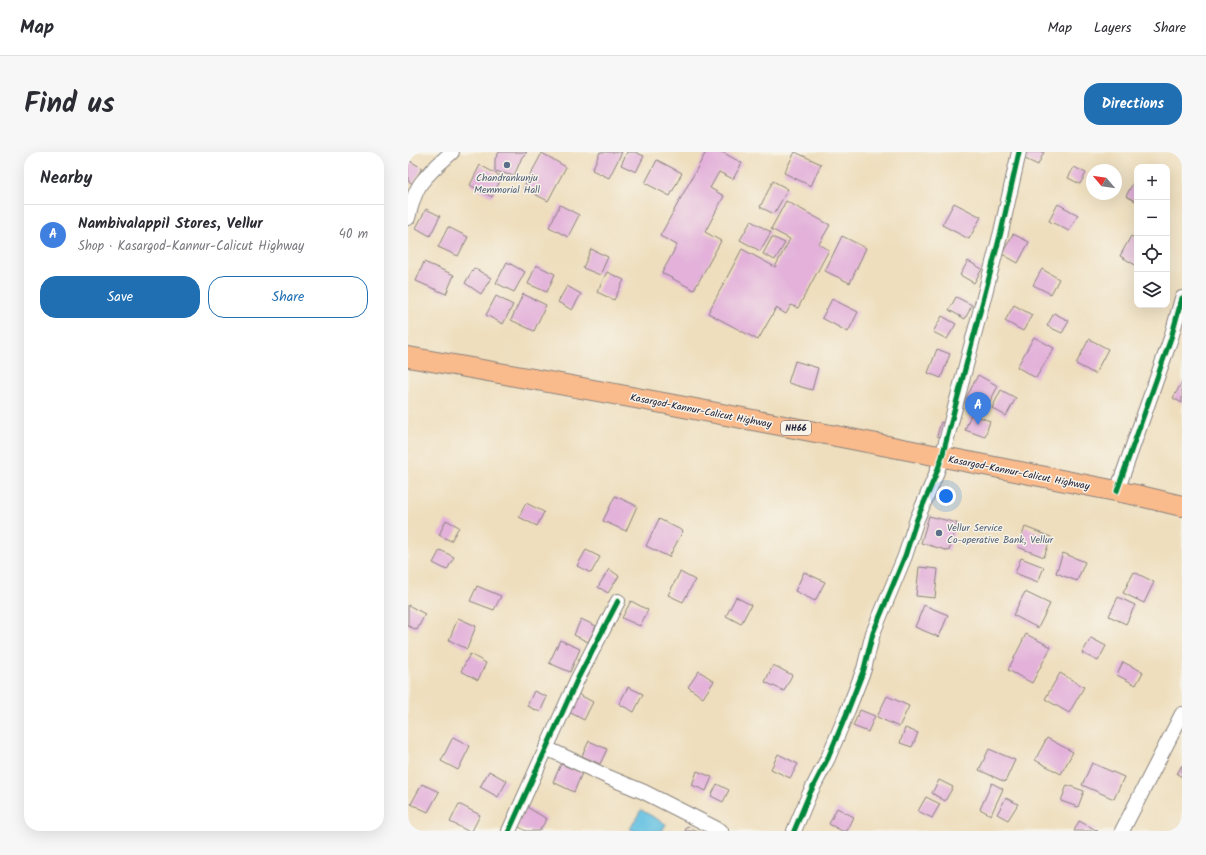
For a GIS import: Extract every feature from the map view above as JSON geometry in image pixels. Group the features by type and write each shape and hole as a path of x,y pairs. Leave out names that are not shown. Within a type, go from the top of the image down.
{"highway":[{"name":"Kasargod-Kannur-Calicut Highway","path":"408,357 575,386 776,424 1117,491 1182,506"}],"street":[{"path":"408,218 413,201 421,183 435,167 452,152"},
{"path":"794,831 809,794 828,758 846,715 864,669 873,633 904,556 916,519 935,477 942,457 1001,232 1019,152"},
{"path":"1117,491 1171,338 1182,298"},
{"path":"509,831 577,680 618,601"},
{"path":"1122,831 1182,714"},
{"path":"546,748 644,792 721,831"}],"water":[{"path":"641,810 666,824 662,831 635,831 630,829"}],"building":[{"name":"Chandrankunju Memmorial Hall","path":"499,152 527,152 522,157 514,176 495,171 495,159"},
{"path":"600,152 622,152 609,178 592,170"},
{"path":"627,152 635,152 644,156 636,172 621,165"},
{"path":"706,152 722,152 742,163 733,179 719,172 710,188 724,196 705,232 721,241 694,290 662,273 677,245 660,236"},
{"path":"795,152 821,164 811,186 784,173"},
{"path":"1026,152 1044,152 1038,165 1023,158"},
{"path":"542,153 566,167 548,201 523,188"},
{"path":"408,160 422,168 413,184 408,181"},
{"path":"657,160 682,173 670,196 645,183"},
{"path":"480,165 502,177 492,197 470,185"},
{"path":"1074,167 1086,173 1080,184 1068,178"},
{"path":"773,181 788,189 774,214 760,207"},
{"path":"1134,181 1134,200 1126,196"},
{"path":"786,201 830,225 819,244 829,250 798,308 791,305 786,314 776,308 758,340 708,313 742,249 775,267 790,239 771,229"},
{"path":"954,203 981,217 969,239 942,225"},
{"path":"1058,204 1078,215 1069,231 1049,221"},
{"path":"560,205 579,215 568,237 549,227"},
{"path":"426,209 440,216 430,236 416,228"},
{"path":"751,221 771,232 760,251 740,240"},
{"path":"448,227 468,237 458,256 438,247"},
{"path":"1013,234 1029,242 1018,263 1002,254"},
{"path":"842,236 866,248 850,283 825,271"},
{"path":"1131,236 1134,238 1134,264 1120,256"},
{"path":"772,237 785,243 775,260 763,254"},
{"path":"591,249 608,257 600,275 583,268"},
{"path":"968,261 982,269 974,283 960,275"},
{"path":"424,262 454,275 446,294 416,281"},
{"path":"507,262 525,272 514,292 496,283"},
{"path":"536,265 555,274 547,292 528,284"},
{"path":"474,268 491,278 481,294 465,283"},
{"path":"1042,269 1059,279 1051,294 1033,285"},
{"path":"607,272 624,280 614,300 597,292"},
{"path":"567,286 581,294 572,310 558,302"},
{"path":"523,294 546,305 534,331 511,320"},
{"path":"496,296 513,305 503,324 486,315"},
{"path":"956,297 972,305 965,319 949,310"},
{"path":"832,299 858,312 848,332 822,318"},
{"path":"1014,305 1032,315 1023,331 1005,321"},
{"path":"1054,313 1069,321 1062,333 1047,326"},
{"path":"942,316 956,324 947,339 933,332"},
{"path":"1034,337 1054,348 1036,378 1017,367"},
{"path":"1089,339 1108,349 1095,374 1076,364"},
{"path":"937,349 950,354 941,378 928,373"},
{"path":"795,361 818,368 812,390 788,383"},
{"path":"978,375 998,386 984,413 964,402"},
{"path":"1182,382 1182,403 1173,398"},
{"path":"1001,390 1016,398 1006,416 992,408"},
{"path":"971,414 990,421 985,437 965,430"},
{"path":"941,422 948,424 944,438 937,436"},
{"path":"615,496 637,506 626,531 603,521"},
{"path":"526,503 544,512 537,526 519,517"},
{"name":"Vellur Service Co-operative Bank, Vellur","path":"929,516 957,523 949,551 921,543"},
{"path":"659,519 683,531 669,557 646,546"},
{"path":"446,520 459,527 451,541 439,535"},
{"path":"1025,527 1051,537 1044,557 1018,547"},
{"path":"440,550 454,557 447,570 433,563"},
{"path":"586,550 600,557 591,573 577,566"},
{"path":"1063,553 1085,562 1077,581 1056,573"},
{"path":"1021,558 1044,567 1038,582 1015,573"},
{"path":"919,567 938,569 935,598 916,596"},
{"path":"609,569 619,576 608,593 598,587"},
{"path":"680,572 695,580 683,602 668,595"},
{"path":"804,572 825,582 815,601 795,591"},
{"path":"1134,572 1154,582 1144,603 1123,593"},
{"path":"477,586 501,596 494,610 470,601"},
{"path":"1025,592 1050,604 1038,628 1013,615"},
{"path":"736,597 751,605 741,624 726,616"},
{"path":"1118,597 1135,605 1126,624 1109,616"},
{"path":"631,601 648,610 640,626 622,618"},
{"path":"408,605 425,614 417,630 408,626"},
{"path":"924,605 948,615 939,637 915,627"},
{"path":"458,618 476,626 467,649 449,640"},
{"path":"581,619 596,626 588,642 574,635"},
{"path":"1026,634 1051,647 1032,683 1008,670"},
{"path":"1091,638 1106,646 1098,661 1082,653"},
{"path":"560,640 580,649 570,672 549,663"},
{"path":"470,654 486,663 478,680 461,671"},
{"path":"1123,662 1143,672 1136,685 1117,675"},
{"path":"773,665 792,675 784,691 765,682"},
{"path":"699,671 714,681 703,698 688,687"},
{"path":"1060,673 1084,687 1069,713 1045,699"},
{"path":"628,687 643,694 634,712 619,704"},
{"path":"534,691 547,697 540,712 527,706"},
{"path":"578,694 593,702 584,720 569,712"},
{"path":"887,696 909,706 899,727 877,717"},
{"path":"860,710 875,716 868,732 853,726"},
{"path":"905,728 918,733 912,747 900,743"},
{"path":"453,737 470,746 458,770 441,761"},
{"path":"1047,738 1073,752 1061,774 1035,760"},
{"path":"589,741 607,749 600,764 582,756"},
{"path":"989,749 1015,760 1005,782 979,770"},
{"path":"778,754 798,764 790,778 771,769"},
{"path":"1092,763 1124,777 1114,799 1082,785"},
{"path":"561,764 582,773 574,792 553,782"},
{"path":"1182,765 1182,777 1177,774"},
{"path":"489,771 507,781 498,797 480,787"},
{"path":"697,771 712,777 706,791 692,785"},
{"path":"939,780 953,787 945,801 932,793"},
{"path":"992,783 1003,789 991,815 980,809"},
{"path":"422,784 439,792 428,812 411,804"},
{"path":"717,784 729,790 723,802 711,796"},
{"path":"1067,785 1084,791 1078,807 1061,801"},
{"path":"926,797 940,804 932,818 918,811"},
{"path":"1006,798 1018,804 1008,820 997,814"},
{"path":"459,804 480,815 472,831 468,831 450,822"},
{"path":"527,807 547,819 539,831 526,831 516,825"},
{"path":"837,808 854,817 847,831 842,831 829,824"},
{"path":"1079,821 1098,831 1074,831"},
{"path":"687,826 698,831 685,831"}],"cycle path":[{"path":"794,831 846,715 864,669 873,633 905,556 917,519 942,457 1001,232 1019,152"},
{"path":"1117,491 1171,338 1182,298"},
{"path":"509,831 577,680 618,601"}],"place":[{"name":"Chandrankunju Memmorial Hall","path":"507,165"},
{"name":"Nambivalappil Stores, Vellur","path":"978,425"},
{"name":"Vellur Service Co-operative Bank, Vellur","path":"939,533"}]}
